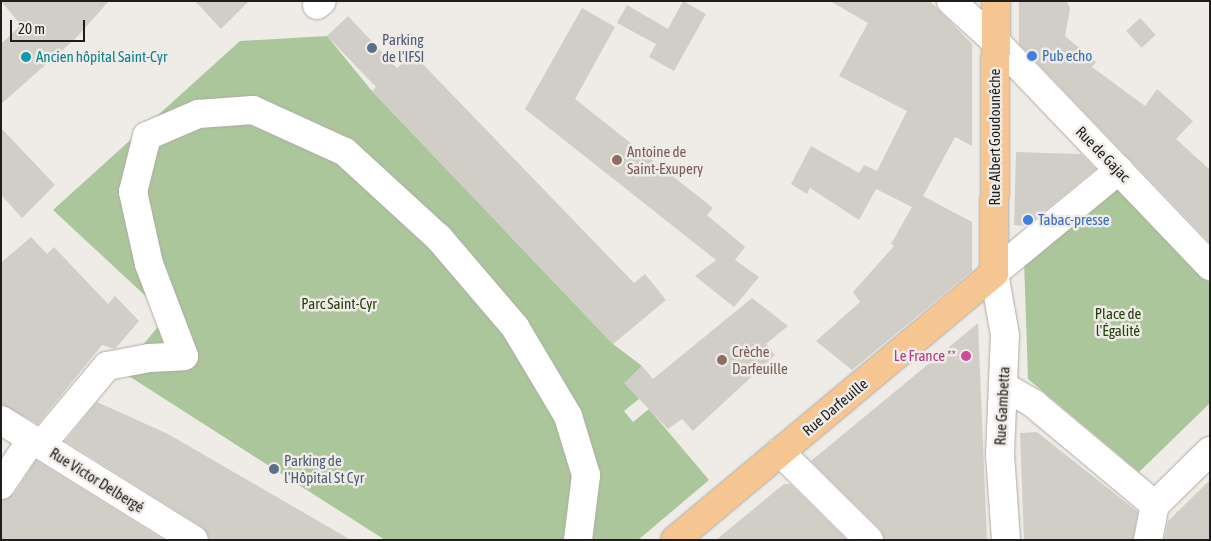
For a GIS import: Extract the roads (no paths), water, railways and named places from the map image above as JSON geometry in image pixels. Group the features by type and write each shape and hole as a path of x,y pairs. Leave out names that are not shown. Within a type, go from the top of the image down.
{"main road":[{"name":"Rue Albert Goudounêche","path":"994,273 996,1"},
{"name":"Rue Darfeuille","path":"675,540 994,273"}],"street":[{"name":"Rue de Gajac","path":"951,1 996,42 1210,266"},
{"path":"1,485 106,366 150,358 184,356 148,264 134,192 147,136 198,114 252,110 346,152 439,238 515,327 568,416 586,475 578,540"},
{"path":"994,273 1119,170"},
{"name":"Rue Gambetta","path":"994,273 1005,335 1005,387 1000,454 1006,540"},
{"path":"1005,387 1034,404 1151,521 1210,451"},
{"name":"Rue Victor Delbergé","path":"1,420 194,540"},
{"path":"780,452 869,540"}],"place":[{"name":"Parking de l'IFSI","path":"372,48"},
{"name":"Pub echo","path":"1032,56"},
{"name":"Ancien hôpital Saint-Cyr","path":"26,57"},
{"name":"Antoine de Saint-Exupery","path":"617,160"},
{"name":"Tabac-presse","path":"1028,220"},
{"name":"Le France **","path":"966,356"},
{"name":"Crèche Darfeuille","path":"722,360"},
{"name":"Parking de l'Hôpital St Cyr","path":"274,469"}],"park label":[{"name":"Parc Saint-Cyr","path":"339,304"},
{"name":"Place de l'Égalité","path":"1118,322"}]}
